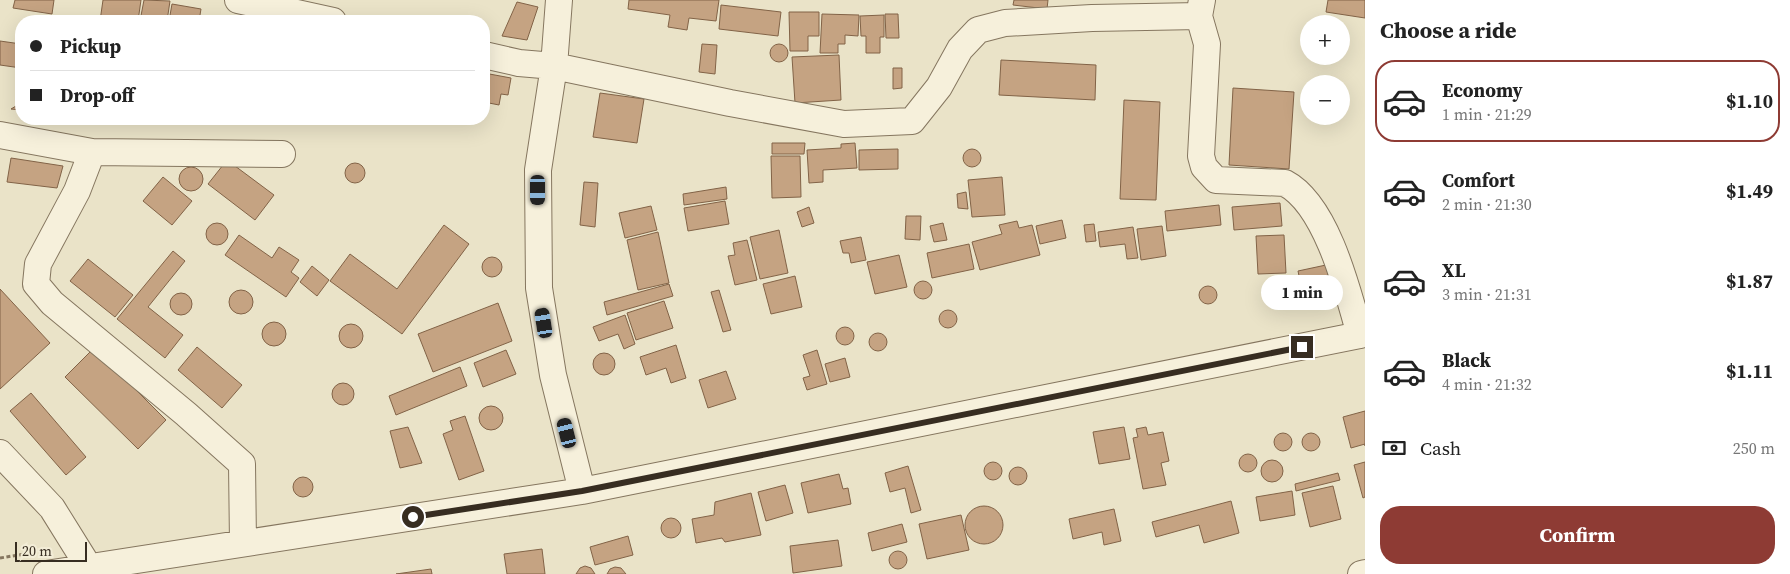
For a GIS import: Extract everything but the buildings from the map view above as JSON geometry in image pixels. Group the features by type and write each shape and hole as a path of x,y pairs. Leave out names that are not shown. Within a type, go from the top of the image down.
{"street":[{"path":"238,0 306,15"},
{"path":"559,0 554,66 538,170 539,288 553,375 582,491"},
{"path":"42,563 90,571 243,543 582,491 1362,334 1319,220 1293,187 1285,183 1268,181 1216,180 1204,167 1201,156 1206,44 1200,8 1092,18 1014,22 978,30 960,49 940,87 912,121 844,124 730,103 554,66 519,63 490,56"},
{"path":"0,135 92,152 282,154"},
{"path":"92,152 77,191 38,264 36,284 52,303 186,414 242,464 243,543"},
{"path":"0,453 52,508 90,571"},
{"path":"1361,574 1365,573"}],"path":[{"path":"0,558 42,563"}],"route":[{"path":"413,517 582,491 1302,347"}]}
